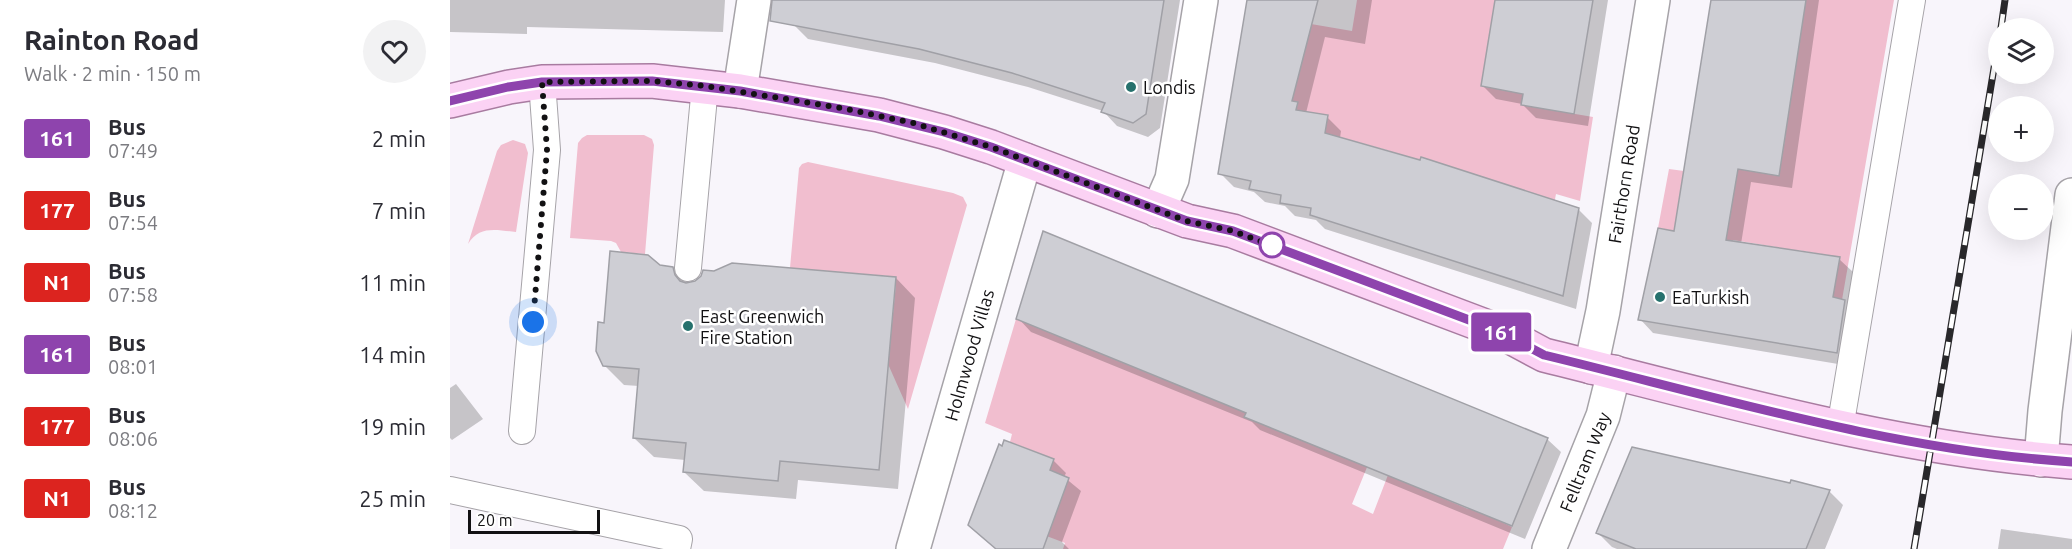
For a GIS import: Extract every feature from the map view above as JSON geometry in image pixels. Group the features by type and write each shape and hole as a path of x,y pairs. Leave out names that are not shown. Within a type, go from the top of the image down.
{"main road":[{"path":"450,101 508,87 542,82 652,81 740,91 913,123 974,141 1187,221 1233,231 1501,332 1544,355 1840,428 1967,451 2057,461"}],"street":[{"path":"740,91 753,0"},
{"path":"1158,211 1172,179 1201,0"},
{"name":"Fairthorn Road","path":"1603,370 1603,310 1653,0"},
{"name":"Holmwood Villas","path":"913,549 1025,160"},
{"path":"2057,461 2045,411 2072,195"},
{"name":"Felltram Way","path":"1549,549 1603,416 1603,370"}],"lane":[{"path":"1840,428 1912,0"},
{"path":"522,431 547,150 542,82"},
{"path":"688,268 705,86"},
{"path":"450,490 679,539 677,549"}],"shaded area":[{"path":"1357,0 1495,0 1523,94 1522,105 1593,117 1580,201 1556,194 1548,235 1522,227 1532,193 1442,164 1411,191 1381,182 1390,151 1350,140 1319,162 1328,115 1289,151 1298,102 1276,98 1311,24 1352,31"},
{"path":"1794,0 1894,0 1842,300 1833,298 1839,257 1797,250 1790,291 1770,288 1776,247 1733,240 1726,281 1676,231 1658,228 1669,169 1684,171 1738,169 1779,175 1786,133 1745,125"},
{"path":"587,135 644,135 652,139 654,145 645,254 621,252 616,243 611,241 570,238 578,143"},
{"path":"513,140 525,144 528,153 516,232 483,231 472,238 468,244 497,151 501,145"},
{"path":"808,162 953,193 963,197 967,205 908,409 888,364 896,284 894,279 888,276 790,268 799,168"},
{"path":"1016,319 1162,379 1199,352 1185,388 1224,404 1260,377 1245,416 1383,428 1352,504 1373,514 1388,475 1468,509 1485,470 1491,517 1512,527 1503,549 1063,549 1065,543 1028,529 1055,516 1069,478 1050,470 1054,459 1010,442 1012,434 985,423"}],"building":[{"path":"772,0 1164,0 1146,114 1133,123 1101,112 1105,103 1012,73 919,49 770,21"},
{"path":"1247,0 1318,0 1292,101 1298,102 1296,110 1328,115 1325,133 1420,160 1421,157 1579,208 1563,296 1310,215 1311,208 1280,203 1281,195 1249,189 1251,181 1218,174"},
{"path":"1495,0 1593,0 1574,114 1521,105 1523,94 1481,86"},
{"path":"1711,0 1806,0 1779,176 1738,169 1726,240 1840,257 1833,297 1845,300 1837,353 1638,320 1658,228 1674,231"},
{"path":"1043,231 1548,438 1512,526 1244,417 1246,413 1016,319"},
{"path":"610,251 648,255 660,265 673,267 675,275 680,281 686,283 695,281 701,276 703,270 714,271 732,263 896,277 879,470 780,461 778,481 683,472 686,443 633,438 639,369 603,366 596,351 598,322 604,323"},
{"path":"1004,440 1054,459 1050,470 1069,478 1043,549 996,549 968,525 999,444 1002,446"},
{"path":"1632,447 1830,490 1806,549 1636,549 1596,533"}],"railway":[{"path":"2002,18 2005,0"},
{"path":"1914,549 1991,84"}],"bus line":[{"name":"161","path":"450,101 508,87 542,82 652,81 740,91 913,123 991,147 1187,221 1233,231 1501,332 1544,355 1840,428 1967,451 2072,462"}],"place":[{"name":"Londis","path":"1131,87"},
{"name":"EaTurkish","path":"1660,297"},
{"name":"East Greenwich Fire Station","path":"688,326"}],"route":[{"path":"533,322 547,150 542,82 652,81 705,86 913,123 991,147 1187,221 1233,231 1281,249 1272,245"}]}
